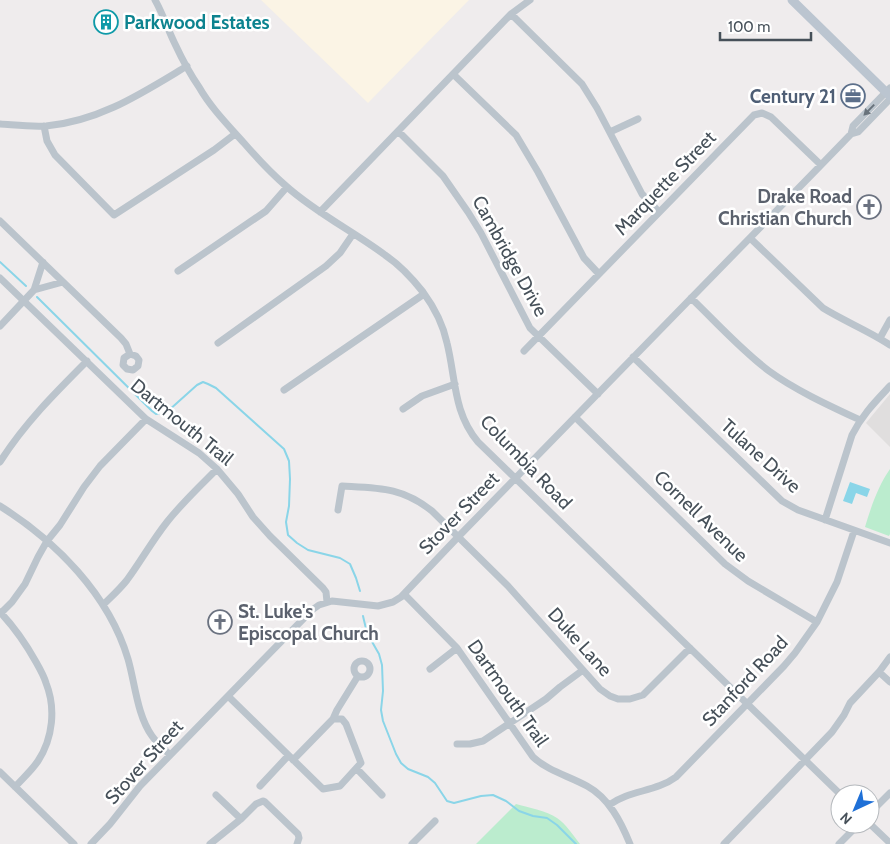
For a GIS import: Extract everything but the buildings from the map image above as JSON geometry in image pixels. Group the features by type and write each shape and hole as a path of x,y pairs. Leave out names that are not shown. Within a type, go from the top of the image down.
{"main road":[{"path":"792,0 889,94"}],"street":[{"path":"320,212 511,14 530,0"},
{"name":"Columbia Road","path":"156,2 176,47 209,103 235,134 269,171 287,187 320,212 386,255 410,277 424,294 440,320 448,344 462,416 470,432 478,442 830,785"},
{"path":"511,14 582,84 597,108 642,194 659,212"},
{"path":"0,124 44,126 89,118 142,93 187,66"},
{"path":"453,74 516,134 584,258 599,274"},
{"name":"Stover Street","path":"91,844 110,824 140,786 312,610 327,602 336,601 378,606 392,602 404,594 851,134 853,126 889,94"},
{"name":"Marquette Street","path":"524,350 754,115 762,113 771,116 821,165"},
{"path":"610,132 638,119"},
{"path":"44,126 48,141 55,155 114,215 214,150 235,134"},
{"name":"Cambridge Drive","path":"398,131 442,176 458,198 481,233 528,324 598,394"},
{"path":"178,272 266,211 287,187"},
{"path":"0,221 121,338 130,354"},
{"path":"218,343 326,266 340,253 353,234"},
{"path":"750,238 823,308 890,345"},
{"path":"0,326 34,290 43,262"},
{"name":"Dartmouth Trail","path":"0,278 146,419 199,453 218,469 253,517 324,588 327,602"},
{"path":"34,290 63,282"},
{"path":"284,390 424,294"},
{"path":"691,298 752,357 780,379 860,420"},
{"path":"880,338 890,320"},
{"name":"Tulane Drive","path":"633,357 782,501 798,510 890,543"},
{"path":"0,462 38,410 87,361"},
{"path":"404,409 422,396 455,384"},
{"path":"825,520 852,435 860,420 890,386"},
{"name":"Cornell Avenue","path":"575,417 726,564 748,581 816,622"},
{"path":"15,787 31,771 44,750 51,728 52,706 49,689 41,671 20,635 0,613 12,602 25,584 47,540 60,525 84,487 100,466 146,419"},
{"path":"103,605 128,579 167,522 218,469"},
{"name":"Duke Lane","path":"338,510 342,486 396,491 414,498 423,504 508,586 600,689 610,696 618,699 630,699 636,698 648,691 690,648"},
{"path":"0,506 47,540 82,576 103,605 124,647 144,722 152,736 170,755"},
{"name":"Stanford Road","path":"609,805 624,796 662,785 676,777 796,653 838,582 854,530"},
{"name":"Dartmouth Trail","path":"404,594 457,648 528,752 546,768 588,786 603,799 616,816 630,844"},
{"path":"430,670 457,648"},
{"path":"724,844 832,732 844,716 850,702 879,672 890,657"},
{"path":"456,744 470,744 483,741 546,699 583,670"},
{"path":"879,672 890,682"},
{"path":"260,786 333,719 358,676"},
{"path":"228,696 323,789 340,786 361,763 346,724 342,719 333,719"},
{"path":"356,769 382,795"},
{"path":"0,772 74,844"},
{"path":"880,803 890,793"},
{"path":"216,795 241,819"},
{"path":"210,844 256,804 263,801 298,834 297,844"},
{"path":"412,844 435,821"},
{"path":"840,844 850,834"},
{"path":"880,834 890,843"}],"shaded area":[{"path":"261,0 469,0 368,103"},
{"path":"890,394 890,447 866,423"}],"green space":[{"path":"890,469 889,536 865,527 878,490"},
{"path":"516,804 543,811 557,818 580,844 476,844"}],"water":[{"path":"850,482 870,489 867,497 856,493 852,504 843,501"}],"waterway":[{"path":"0,262 26,286"},
{"path":"37,297 156,414 168,411 197,385 203,382 216,388 284,449 289,461 290,479 289,506 286,522 288,535 308,550 340,558 350,564 360,591"},
{"path":"363,616 367,633 379,654 382,665 383,691 381,710 383,721 401,763 408,769 428,777 435,783 447,801 454,803 493,795 506,801 519,811 547,818 576,844"}],"place":[{"name":"Parkwood Estates","path":"106,22"},
{"name":"Century 21","path":"853,96"},
{"name":"Drake Road Christian Church","path":"869,207"},
{"name":"St. Luke's Episcopal Church","path":"220,622"}]}
